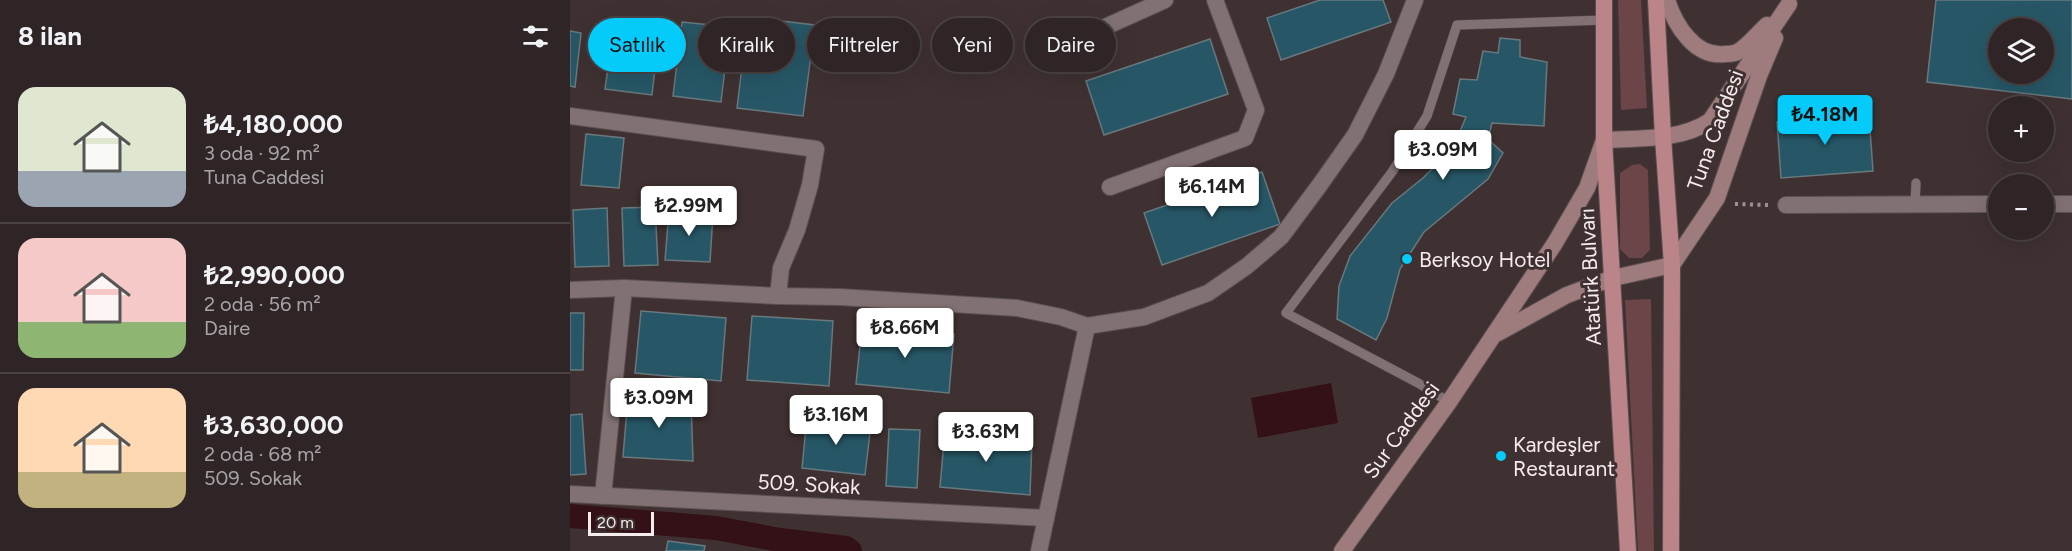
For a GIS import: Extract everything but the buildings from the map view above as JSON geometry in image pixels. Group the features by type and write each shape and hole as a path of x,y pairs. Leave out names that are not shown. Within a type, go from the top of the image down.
{"main road":[{"name":"Atatürk Bulvarı","path":"1605,0 1604,140 1628,551"},
{"path":"1656,0 1672,265 1671,551"},
{"path":"1667,0 1671,14 1687,39 1703,50 1718,55 1737,53 1790,2"},
{"name":"Tuna Caddesi","path":"1604,140 1663,137 1690,131 1710,121 1790,2"},
{"name":"Tuna Caddesi","path":"1672,265 1717,198 1759,76 1790,2"},
{"name":"Sur Caddesi","path":"1342,551 1449,402 1555,243 1587,188 1604,140"},
{"name":"Sur Caddesi","path":"1495,334 1568,295 1613,278 1672,265"}],"street":[{"path":"1116,22 1165,0"},
{"path":"1110,187 1245,138 1256,110 1215,0"},
{"path":"570,290 624,288 840,297 1017,308 1061,317 1087,326 1144,317 1208,293 1247,266 1281,237 1355,135 1386,74 1415,0"},
{"path":"570,116 816,149 810,185 797,230 781,268 778,296"},
{"path":"1786,205 1988,204"},
{"path":"2054,204 2072,204"},
{"path":"603,496 624,288"},
{"path":"1039,551 1087,326"},
{"name":"509. Sokak","path":"570,494 1046,518"}],"lane":[{"path":"1449,402 1418,383 1286,313 1392,172 1427,116 1457,25 1605,20"},
{"path":"1916,183 1916,204"}],"path":[{"path":"1731,204 1786,205"}],"shaded area":[{"path":"1618,0 1641,0 1647,108 1621,110"},
{"path":"1640,164 1648,170 1650,250 1642,258 1629,258 1620,249 1620,173 1632,165"},
{"path":"1651,299 1654,551 1638,551 1625,300"},
{"path":"1331,383 1338,423 1258,438 1251,398"}],"waterway":[{"path":"570,516 716,528 780,540 846,548 850,551"}],"place":[{"name":"Berksoy Hotel","path":"1407,259"},
{"name":"Kardeşler Restaurant","path":"1501,456"}]}
